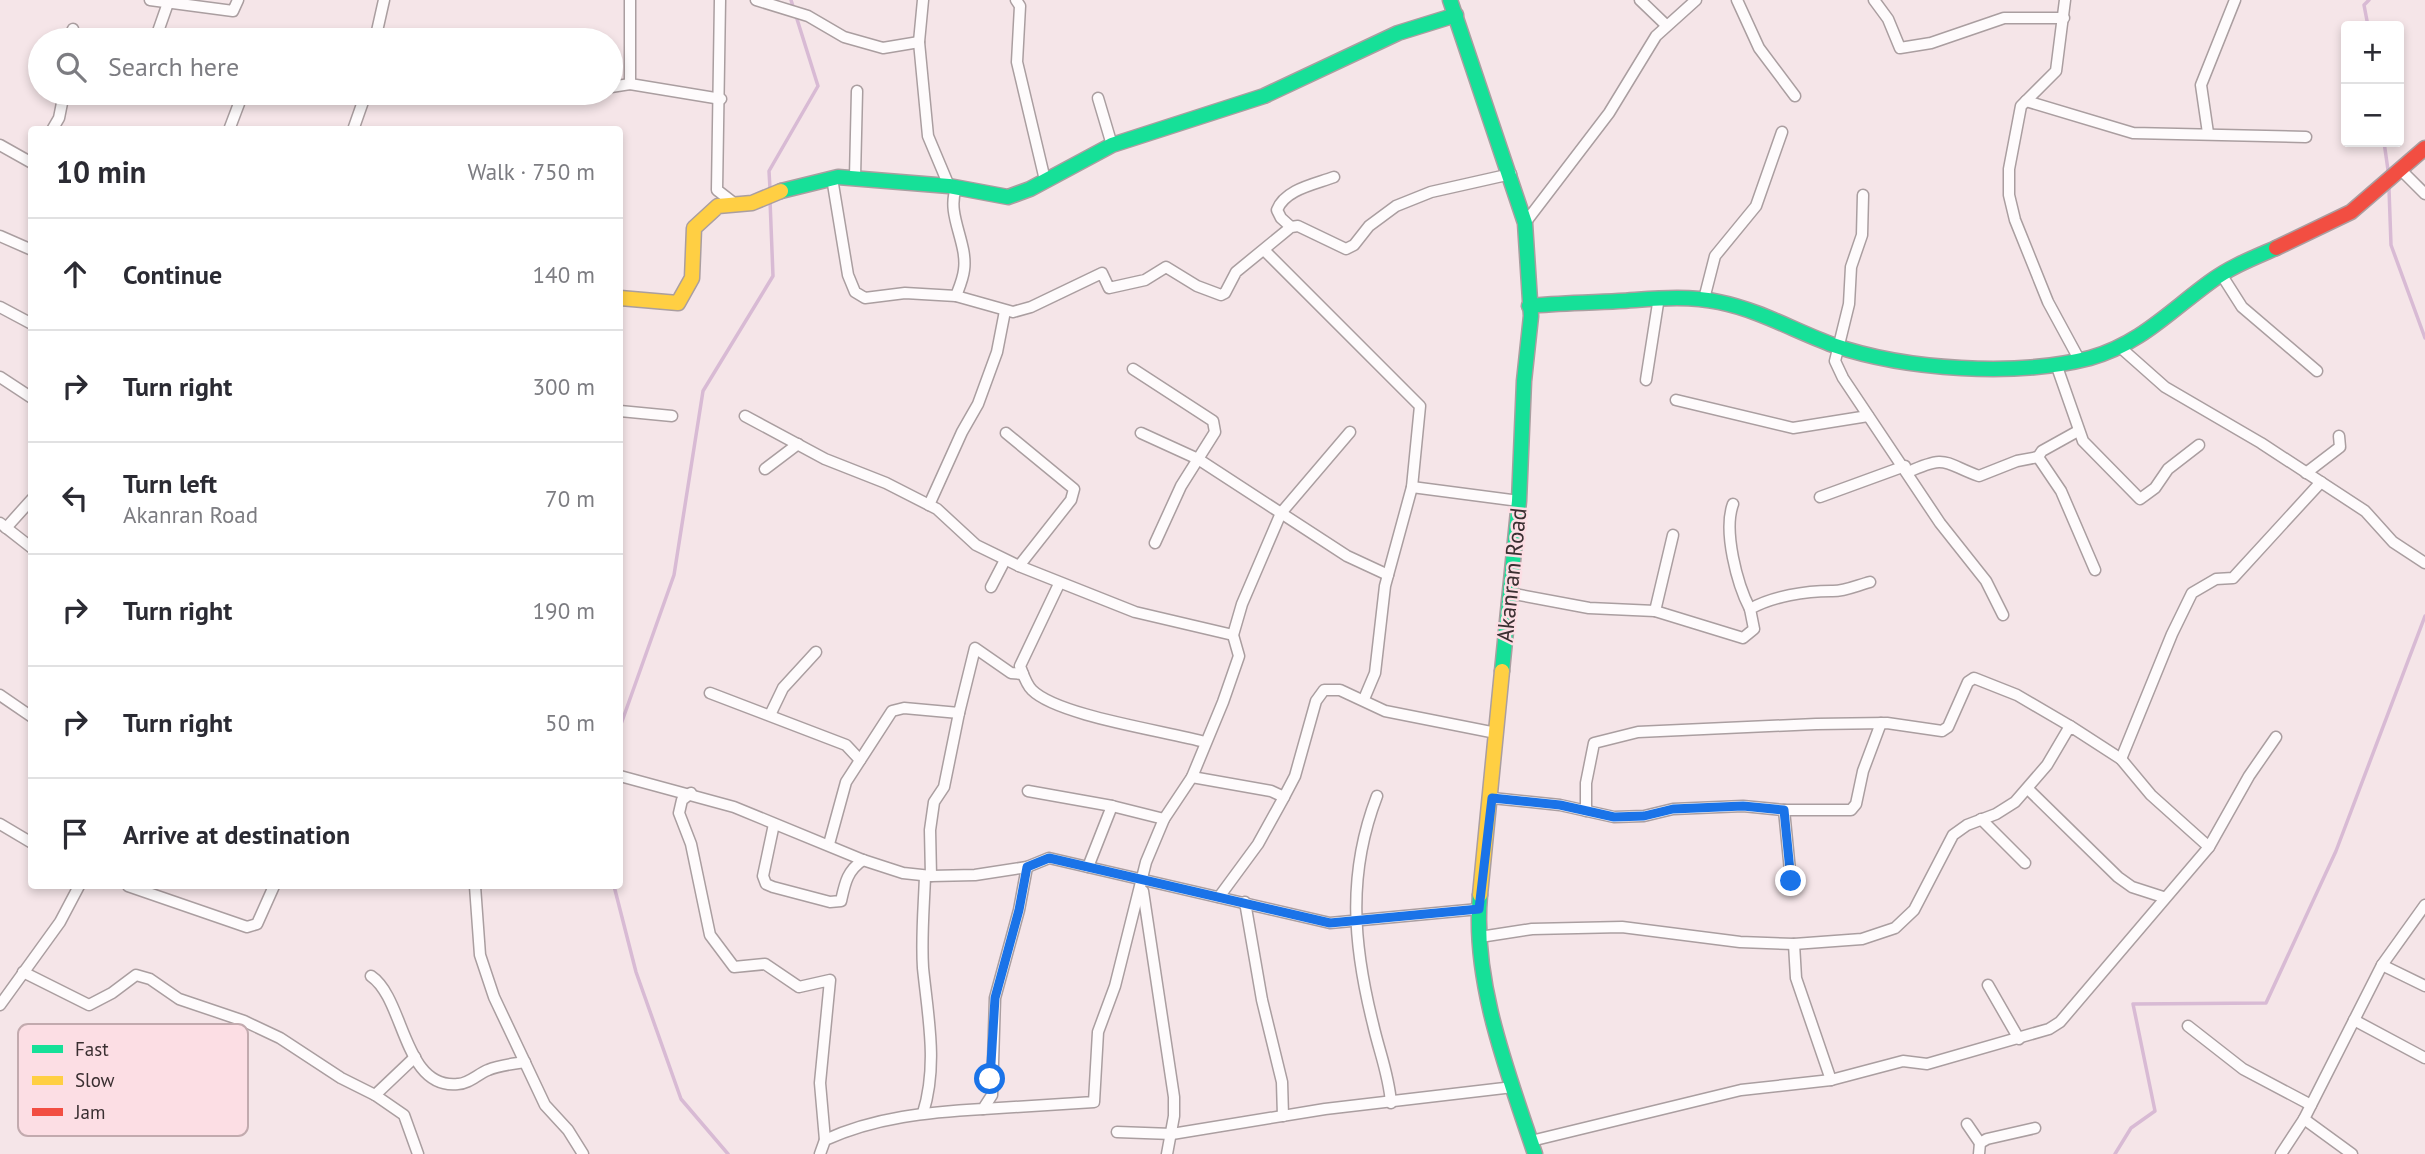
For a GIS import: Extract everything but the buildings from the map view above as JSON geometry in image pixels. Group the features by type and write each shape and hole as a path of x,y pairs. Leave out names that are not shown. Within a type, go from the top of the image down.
{"street":[{"path":"150,0 233,11 238,0"},
{"path":"378,28 384,0"},
{"path":"630,0 630,85"},
{"path":"720,0 721,99 717,190 735,204"},
{"path":"757,0 808,16 844,37 883,48 919,42"},
{"path":"923,0 919,42 928,136 952,188 951,201 962,241 964,269 956,296"},
{"path":"1016,0 1020,6 1017,62 1045,180"},
{"name":"Akanran Road","path":"1450,0 1511,174 1525,223 1529,306 1519,501 1492,798 1479,909 1479,937 1489,1003 1533,1148"},
{"path":"1640,0 1666,25"},
{"path":"1525,223 1609,113 1666,25 1696,0"},
{"path":"1737,0 1759,48 1795,96"},
{"path":"1874,0 1888,19 1899,48 1931,43 2004,18 2064,18"},
{"path":"2065,0 2056,71 2021,106 2013,145 2009,195 2015,219 2048,302 2080,361"},
{"path":"2208,133 2202,85 2235,0"},
{"path":"159,28 168,3"},
{"path":"623,298 678,303 688,294 694,280 694,229 718,206 752,203 779,191 832,178 855,177 1008,197 1112,145 1252,101 1398,33 1456,15"},
{"path":"623,86 721,99"},
{"path":"855,177 857,90"},
{"path":"1098,99 1112,145"},
{"path":"2025,101 2133,133 2306,137"},
{"path":"53,126 60,105"},
{"path":"231,126 238,105"},
{"path":"354,126 362,105"},
{"path":"1704,299 1715,256 1755,206 1782,132"},
{"path":"0,145 28,161"},
{"path":"1529,306 1659,296 1704,299 1766,316 1838,346 1970,369 2080,361 2121,348 2152,329 2185,299 2221,274 2256,255 2342,218 2425,148"},
{"path":"832,178 848,275 855,292 865,298 905,293 956,296 1005,311 1031,307 1102,273 1109,288 1145,280 1166,267 1197,286 1220,295 1225,293 1236,272 1291,228 1298,226 1346,249 1354,245 1368,226 1396,206 1431,192 1511,174"},
{"path":"2394,176 2425,194"},
{"path":"1291,228 1277,210 1280,203 1299,189 1334,177"},
{"path":"1863,195 1862,235 1851,267 1849,304 1835,361 1940,523 1986,581 2003,615"},
{"path":"0,236 28,248"},
{"path":"1264,250 1420,406 1412,486 1388,575 1375,673 1364,699"},
{"path":"2221,274 2242,307 2317,370"},
{"path":"1646,380 1659,296"},
{"path":"0,307 28,322"},
{"path":"929,505 962,432 978,404 997,352 1005,311"},
{"path":"2121,348 2165,387 2365,511 2400,548 2425,563"},
{"path":"2056,364 2078,431 2140,499 2155,488 2168,469 2199,444"},
{"path":"1133,369 1213,422 1215,432 1181,486 1155,543"},
{"path":"0,377 28,395"},
{"path":"1676,400 1793,428 1868,415"},
{"path":"623,411 672,416"},
{"path":"745,416 798,444 929,505 976,545 1005,560 1059,584 1135,612 1233,635"},
{"path":"1821,497 1906,469 1944,460 1979,476 2017,461 2038,457 2042,451 2078,431"},
{"path":"825,1140 853,1127 923,1113 1094,1102 1098,1032 1115,986 1142,881 1164,819 1192,777 1239,656 1233,635 1242,604 1281,513 1350,432"},
{"path":"1006,433 1074,489 1071,500 1019,566"},
{"path":"1141,433 1198,459 1362,565 1388,575"},
{"path":"2306,473 2340,447 2339,436"},
{"path":"765,469 798,444"},
{"path":"2038,457 2061,491 2095,570"},
{"path":"2121,760 2172,634 2192,593 2216,579 2233,578 2320,482"},
{"path":"1412,486 1519,501"},
{"path":"28,503 3,525 28,545"},
{"path":"1509,593 1589,608 1654,611 1698,622 1743,638 1754,629 1750,609 1739,582 1726,523 1733,504"},
{"path":"1654,611 1673,535"},
{"path":"991,587 1005,560"},
{"path":"1750,609 1796,594 1825,589 1831,592 1870,582"},
{"path":"1059,584 1020,666 1029,688 1040,697 1090,716 1160,729 1205,742"},
{"path":"923,1113 929,1093 932,1037 923,967 930,830 934,802 944,786 975,648 1011,673 1023,674"},
{"path":"770,715 783,688 816,652"},
{"path":"1586,811 1586,783 1594,743 1639,732 1881,723 1945,730 1968,682 1975,678 2017,695 2121,760 2151,795 2209,847"},
{"path":"1219,898 1258,844 1296,776 1316,701 1324,691 1340,690 1385,711 1496,733"},
{"path":"710,693 846,745 860,760"},
{"path":"0,695 28,714"},
{"path":"829,844 846,782 892,711 904,708 959,713"},
{"path":"1492,798 1614,817 1644,816 1673,809 1743,806 1784,810 1851,810 1856,804 1863,771 1881,723"},
{"path":"1479,937 1532,929 1622,927 1740,942 1794,944 1862,939 1895,928 1914,910 1954,835 1981,819 1996,814 2028,789 2070,726"},
{"path":"1533,1148 1741,1090 1831,1080 1903,1061 1927,1065 2049,1030 2060,1022 2209,847 2276,737"},
{"path":"623,777 691,793 734,807 863,860 903,873 928,876 975,875 1027,867 1049,858 1330,923 1354,923 1479,909"},
{"path":"1192,777 1270,791 1283,797"},
{"path":"2028,789 2118,877 2132,887 2164,897"},
{"path":"1028,791 1112,806 1164,819"},
{"path":"691,793 682,800 679,814 691,844 710,935 721,953 734,967 765,964 799,987 830,980 820,1083 825,1140 820,1154"},
{"path":"1377,796 1365,829 1354,923 1359,970 1389,1077 1391,1103"},
{"path":"1088,867 1112,806"},
{"path":"1784,810 1791,881"},
{"path":"1981,819 2025,863"},
{"path":"0,824 28,841"},
{"path":"774,824 763,876 766,884 773,887 830,902 841,901 845,879 852,868 863,860"},
{"path":"983,1109 992,1095 995,998 1019,910 1027,867"},
{"path":"1142,881 1149,948 1172,1088 1172,1134 1167,1154"},
{"path":"0,1005 60,922 77,889"},
{"path":"137,889 247,927 257,924 273,889"},
{"path":"475,889 480,955 494,997 545,1105 568,1130 583,1154"},
{"path":"1245,902 1262,1000 1282,1082 1283,1116"},
{"path":"2281,1154 2304,1119 2382,965 2425,905"},
{"path":"1794,944 1796,978 1831,1080"},
{"path":"2382,965 2425,986"},
{"path":"23,972 89,1005 112,993 136,975 149,979 179,999 223,1017 244,1021 280,1038 404,1115 418,1154"},
{"path":"371,976 389,994 391,1006 415,1057 426,1073 442,1083 460,1085 488,1069 525,1062"},
{"path":"1988,985 2019,1039"},
{"path":"2354,1020 2425,1058"},
{"path":"2188,1026 2243,1069 2311,1105"},
{"path":"375,1095 415,1057"},
{"path":"1117,1132 1172,1134 1283,1116 1513,1087"},
{"path":"2304,1119 2352,1154"},
{"path":"1968,1124 1979,1148 2035,1128"}],"waterway":[{"path":"770,189 769,171 818,86 791,0"},
{"path":"2367,21 2364,5 2369,0"},
{"path":"2385,147 2389,177"},
{"path":"2389,189 2391,245 2425,338"},
{"path":"623,719 674,575 703,391 773,276 770,200"},
{"path":"2115,1154 2131,1128 2155,1111 2133,1004 2266,1003 2336,851 2425,616"},
{"path":"615,889 636,972 681,1099 728,1154"}],"traffic: fast":[{"path":"1450,0 1525,223 1531,316 1524,381 1519,501 1502,671"},
{"path":"781,191 838,177 949,186 1008,197 1030,189 1112,145 1264,96 1398,33 1456,15"},
{"path":"1529,306 1669,298 1707,300 1763,315 1833,345 1862,354 1961,368 2029,368 2061,364 2108,352 2154,326 2218,277 2276,248"},
{"path":"1480,895 1481,961 1494,1027 1535,1154"}],"traffic: slow":[{"path":"623,298 678,303 692,278 694,228 718,206 752,203 781,191"},
{"path":"1480,895 1502,671"}],"traffic: jam":[{"path":"2276,248 2351,212 2425,148"}],"route":[{"path":"990,1079 995,998 1005,952 1019,910 1027,867 1049,858 1073,862 1115,876 1245,902 1330,923 1354,923 1479,909 1492,798 1560,805 1614,817 1644,816 1673,809 1704,810 1743,806 1784,810 1791,881"}]}
